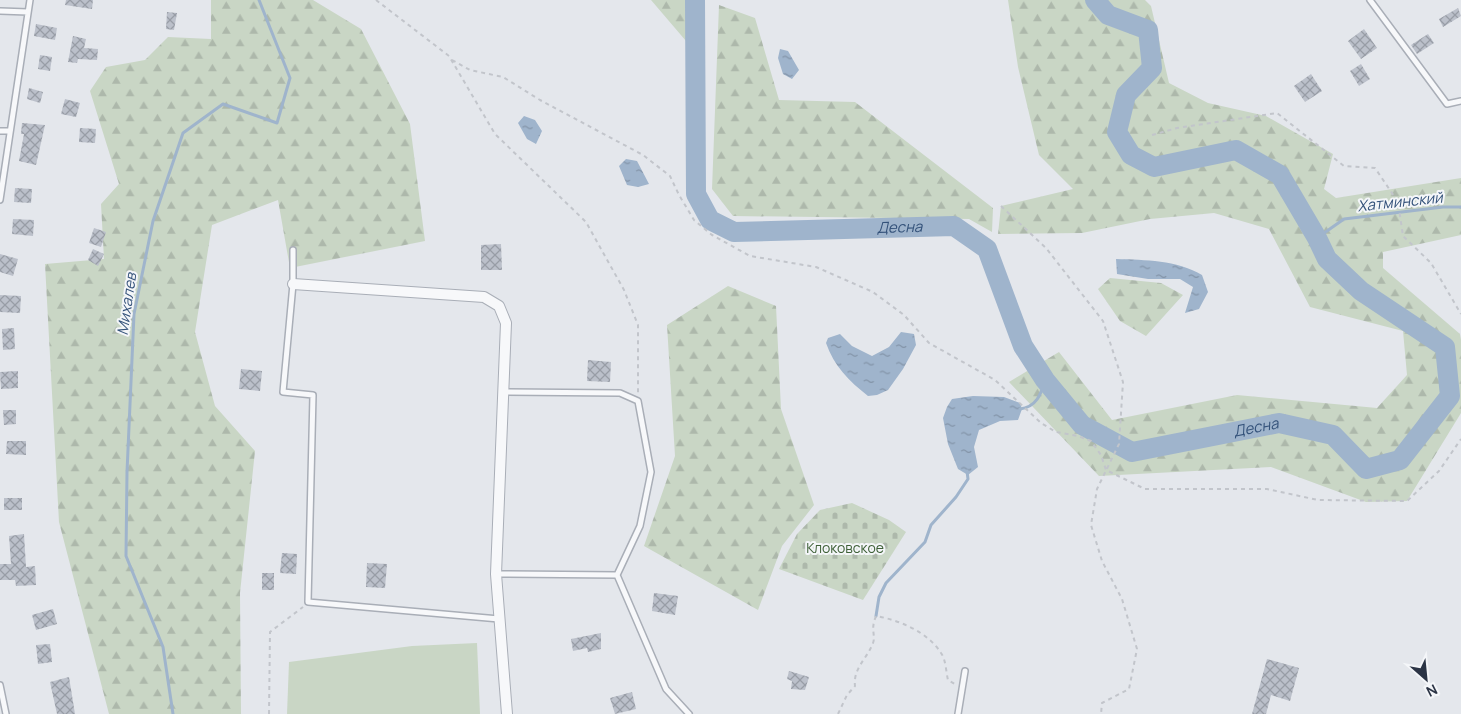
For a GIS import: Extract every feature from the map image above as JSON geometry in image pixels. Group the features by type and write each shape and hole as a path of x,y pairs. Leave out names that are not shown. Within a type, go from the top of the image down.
{"street":[{"path":"293,284 484,297 499,306 506,323 505,392 496,574 507,714"}],"lane":[{"path":"0,200 30,0"},
{"path":"1370,0 1447,104 1461,101"},
{"path":"0,11 28,12"},
{"path":"0,131 10,131"},
{"path":"293,250 293,284 283,392 314,395 308,602 499,619"},
{"path":"505,392 620,393 638,401 651,472 640,526 617,575 666,689 688,714"},
{"path":"496,574 617,575"},
{"path":"958,714 966,671"},
{"path":"0,685 6,714"}],"path":[{"path":"376,0 449,56 495,134 586,222 624,290 638,325 638,401"},
{"path":"452,60 470,70 503,77 540,100 643,155 670,176 694,220 712,235 750,256 816,267 873,292 904,315 929,343 996,380 1041,423 1056,432 1078,436 1091,442 1101,455 1106,470 1145,489 1267,489 1318,500 1407,501 1439,471 1461,439"},
{"path":"1152,135 1177,128 1277,113 1344,166 1375,168 1398,202 1403,236 1432,263 1461,314"},
{"path":"1001,206 1046,248 1103,321 1123,382 1119,444 1097,489 1091,525 1102,561 1122,599 1137,649 1129,689 1102,702 1101,714"},
{"path":"269,714 270,632 308,602"},
{"path":"838,714 847,695 855,686 854,676 874,642 872,626 876,616 894,619 921,633 942,653 948,680 963,688"}],"green space":[{"path":"211,0 313,0 361,29 410,124 425,241 290,268 278,200 212,225 195,332 215,406 255,451 240,593 241,714 109,714 59,522 45,264 104,259 101,204 119,184 90,91 106,67 145,60 168,37 211,39"},
{"path":"651,0 690,0 686,41"},
{"path":"1008,0 1145,0 1151,6 1169,83 1208,103 1266,116 1333,154 1324,189 1336,198 1461,178 1461,235 1383,252 1383,268 1460,334 1461,340 1461,413 1407,501 1366,502 1271,467 1099,476 1009,382 1059,352 1112,420 1237,395 1377,408 1407,375 1403,331 1310,307 1269,229 1214,213 1150,219 1082,233 998,234 1001,206 1073,189 1039,155 1018,67"},
{"path":"719,5 755,18 779,100 855,102 993,208 992,232 969,219 733,216 712,189"},
{"path":"1110,278 1161,283 1183,295 1146,336 1120,321 1098,289"},
{"path":"728,286 776,306 781,409 814,505 782,546 758,610 644,546 675,456 667,325"},
{"name":"Клоковское","path":"852,503 889,520 906,532 863,600 779,569 797,534 820,510"},
{"path":"477,643 480,714 287,714 289,662 412,646"}],"water":[{"path":"780,49 788,51 799,70 792,79 783,74 778,58"},
{"path":"524,116 535,120 542,131 536,144 527,139 518,123"},
{"path":"626,159 637,161 649,184 638,187 627,185 619,166"},
{"path":"1116,259 1160,262 1182,266 1202,275 1208,292 1199,309 1185,313 1193,287 1180,279 1148,279 1117,274"},
{"path":"901,332 914,334 916,345 903,369 888,390 877,395 868,396 848,379 833,359 826,343 828,338 840,334 852,346 872,356 889,347"},
{"path":"973,396 1004,397 1020,403 1022,409 1018,420 1000,421 979,430 974,447 978,467 968,475 958,469 948,444 943,418 952,399"}],"building":[{"path":"66,0 93,0 92,9 65,5"},
{"path":"1458,8 1461,16 1443,27 1439,19"},
{"path":"167,12 177,13 174,30 166,29"},
{"path":"36,24 57,28 55,40 34,36"},
{"path":"1364,29 1377,48 1361,59 1348,41"},
{"path":"1428,34 1434,43 1417,54 1411,45"},
{"path":"73,36 86,39 84,48 98,49 97,60 78,59 77,63 68,62"},
{"path":"40,55 52,57 50,71 38,69"},
{"path":"1361,64 1370,79 1359,86 1350,71"},
{"path":"1311,74 1322,91 1305,102 1294,86"},
{"path":"29,88 43,92 40,103 27,99"},
{"path":"65,99 80,103 76,117 61,114"},
{"path":"22,123 45,125 36,165 19,161 24,134 21,134"},
{"path":"80,128 96,129 95,143 79,142"},
{"path":"15,188 32,189 31,203 14,202"},
{"path":"13,219 34,220 33,236 12,234"},
{"path":"94,228 106,232 101,247 89,243"},
{"path":"501,244 502,270 481,270 481,245"},
{"path":"93,249 104,254 98,266 88,260"},
{"path":"0,254 18,259 13,276 0,272"},
{"path":"0,295 21,296 20,313 0,312"},
{"path":"14,328 15,349 3,350 2,329"},
{"path":"588,360 611,362 610,382 587,381"},
{"path":"241,369 262,371 260,391 239,389"},
{"path":"18,371 18,388 1,389 0,372"},
{"path":"3,410 16,410 16,424 4,425"},
{"path":"7,441 26,441 26,455 6,454"},
{"path":"4,498 22,498 22,510 4,510"},
{"path":"24,534 26,567 35,566 36,585 16,586 15,580 0,580 0,564 11,564 9,536"},
{"path":"282,553 297,554 296,574 280,573"},
{"path":"367,563 387,564 385,588 366,587"},
{"path":"262,573 274,573 274,590 262,590"},
{"path":"654,593 678,596 675,615 652,611"},
{"path":"53,609 57,624 36,630 32,615"},
{"path":"601,633 601,649 588,652 587,648 573,651 571,639"},
{"path":"50,644 52,662 38,664 36,645"},
{"path":"1267,659 1299,668 1290,701 1271,695 1266,714 1252,714"},
{"path":"789,671 809,677 805,690 791,689 792,681 787,679"},
{"path":"69,677 75,714 57,714 50,682"},
{"path":"632,692 636,709 615,714 610,698"}],"waterway":[{"name":"Михалев","path":"173,714 163,647 126,556 127,472 134,314 153,221 183,133 223,104 277,123 290,78 259,0"},
{"name":"Десна","path":"695,0 696,194 710,220 734,232 954,226 987,249 1023,346 1045,380 1082,425 1132,452 1279,423 1333,435 1366,469 1400,460 1450,396 1445,347 1361,291 1327,259 1317,238 1280,175 1236,150 1154,167 1131,155 1117,132 1126,95 1152,68 1148,30 1108,15 1095,0"},
{"name":"Хатминский","path":"1317,238 1344,219 1443,207 1461,207"},
{"path":"1020,409 1034,403 1042,391 1045,380"},
{"path":"876,616 879,597 886,583 925,542 931,525 956,497 968,479 967,471"}]}
